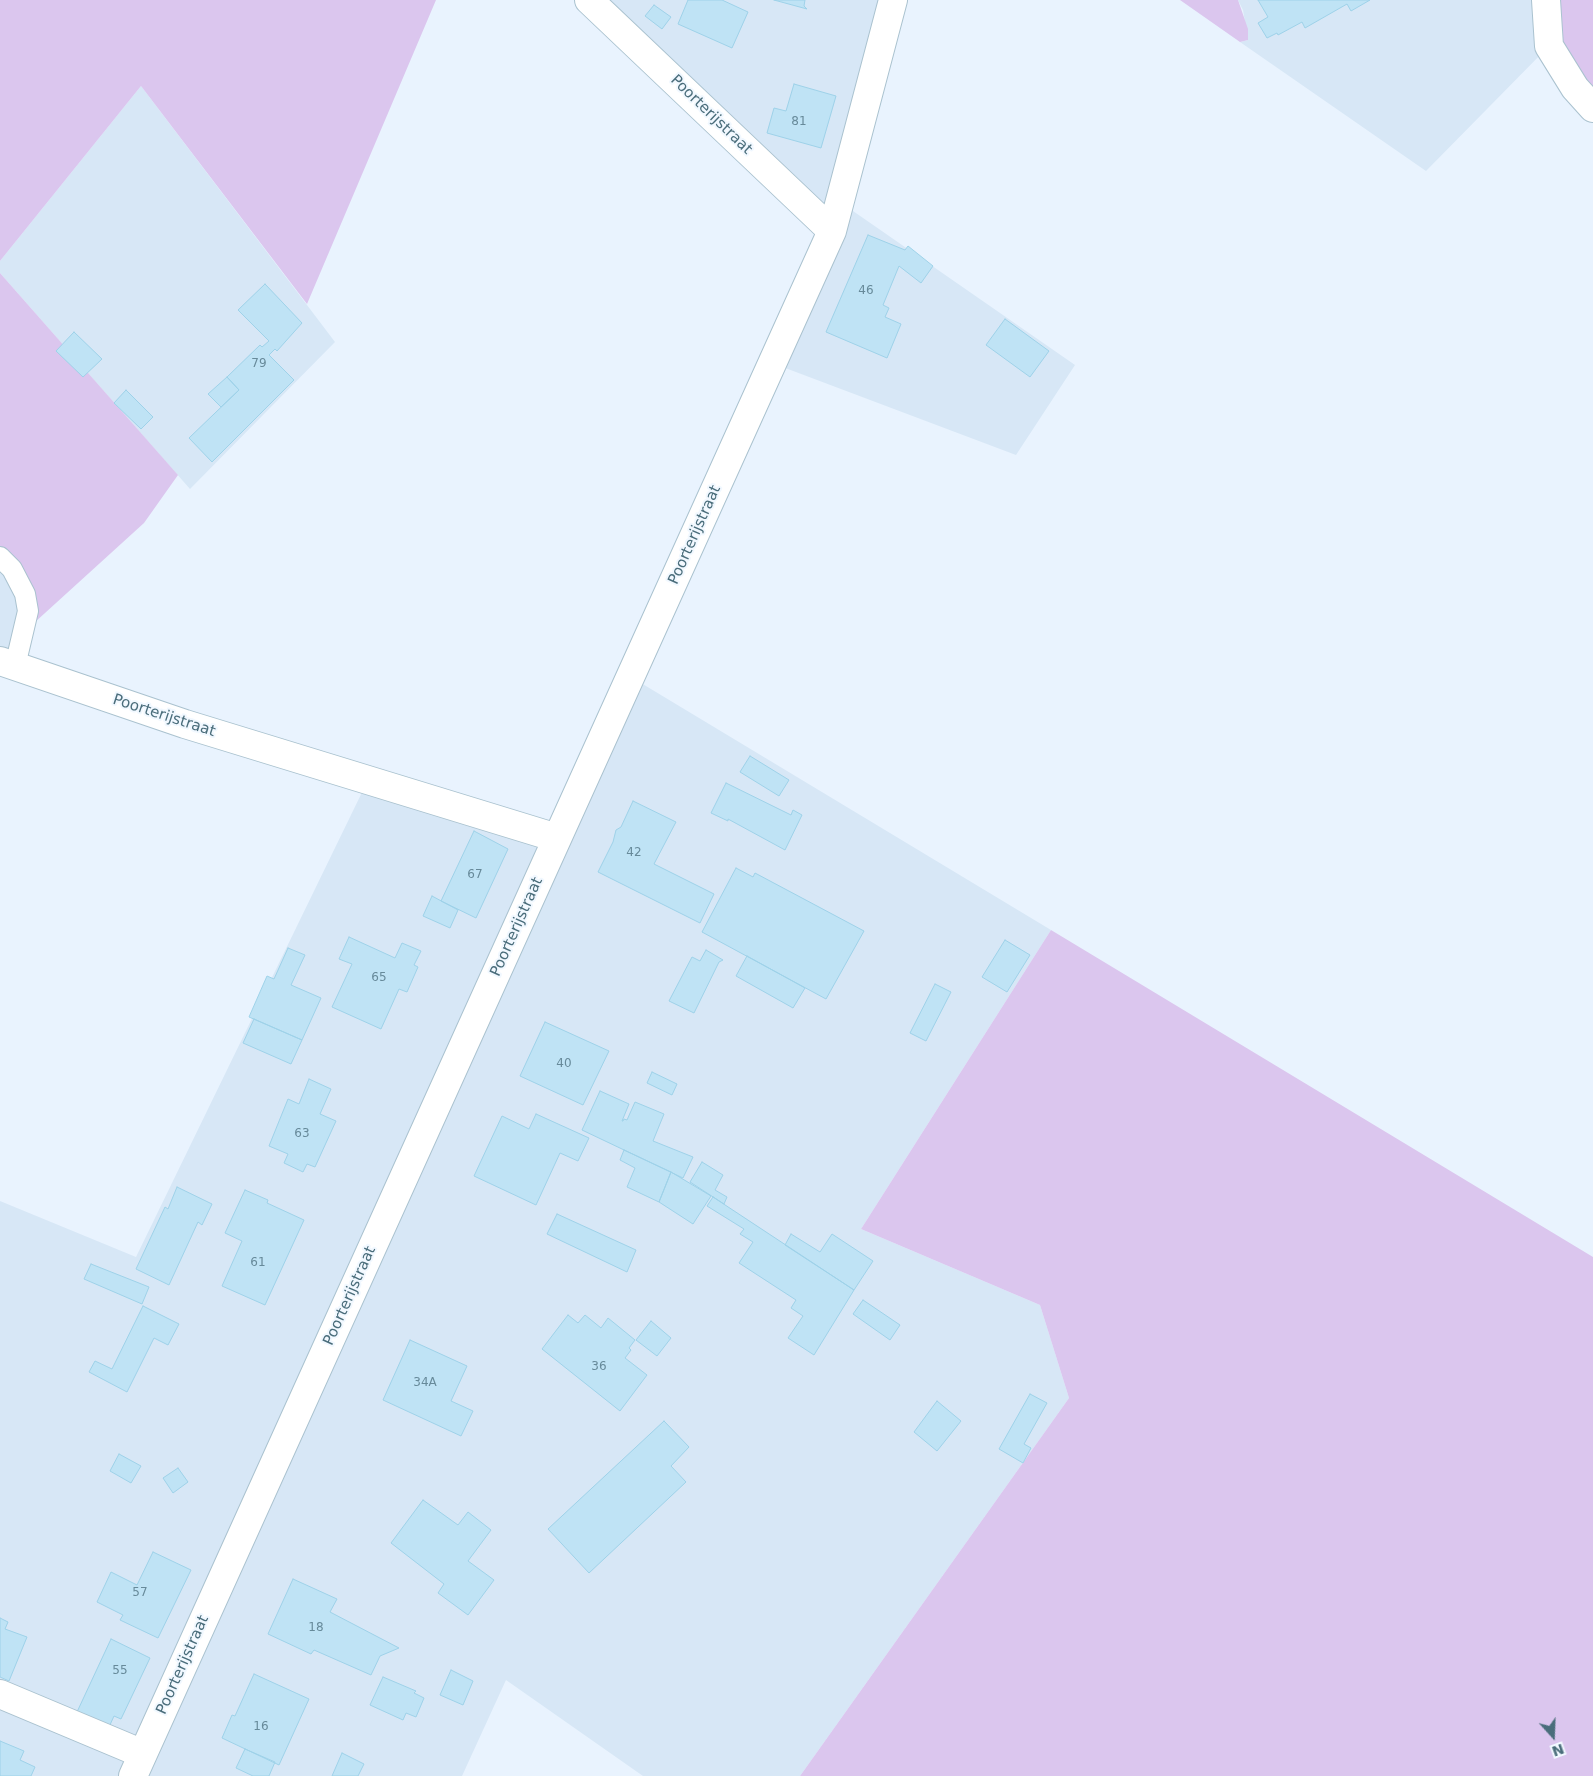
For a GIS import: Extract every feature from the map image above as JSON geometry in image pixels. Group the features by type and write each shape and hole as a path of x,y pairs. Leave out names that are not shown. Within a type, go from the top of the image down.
{"street":[{"name":"Poorterijstraat","path":"589,0 832,231"},
{"name":"Poorterijstraat","path":"0,1694 138,1765 832,231 893,0"},
{"path":"1546,0 1549,46 1575,88 1593,108"},
{"name":"Poorterijstraat","path":"8,664 186,724 557,838"}],"lane":[{"path":"0,557 12,569 25,594 28,611 8,664"}],"shaded area":[{"path":"0,0 436,0 307,304 141,86 0,261"},
{"path":"589,0 893,0 840,202 1075,365 1016,455 772,363 832,231"},
{"path":"1180,0 1238,0 1248,29 1248,40 1240,42"},
{"path":"1238,0 1546,0 1549,46 1426,171 1240,42 1248,40 1243,10"},
{"path":"1546,0 1593,0 1593,108 1545,10"},
{"path":"141,86 335,342 190,489 0,273 0,261"},
{"path":"0,273 178,475 144,523 23,633 28,611 0,557"},
{"path":"0,557 25,594 15,666 0,661"},
{"path":"631,677 1051,930 861,1229 1040,1305 1069,1398 800,1776 643,1776 506,1680 462,1776 0,1776 0,1201 136,1257 368,780 557,838"},
{"path":"1051,930 1593,1257 1593,1776 800,1776 1069,1398 1040,1305 861,1229"}],"building":[{"path":"688,0 722,0 748,12 732,48 678,24"},
{"path":"774,0 805,0 804,6 807,9"},
{"path":"1258,0 1370,0 1351,11 1347,4 1305,28 1302,22 1278,35 1277,33 1267,38 1258,23 1268,17"},
{"path":"654,5 671,17 662,29 645,16"},
{"path":"794,84 836,96 821,148 767,133 774,108 786,111"},
{"path":"868,235 905,250 908,246 933,266 921,283 899,266 883,305 889,308 885,317 901,324 887,358 826,332"},
{"path":"265,284 302,323 277,351 275,349 269,355 294,380 212,462 189,438 239,390 227,377 260,345 262,347 269,341 238,310"},
{"path":"1005,319 1049,351 1030,377 986,345"},
{"path":"74,332 102,359 83,377 56,351"},
{"path":"227,377 239,390 221,407 208,394"},
{"path":"126,390 153,417 141,429 114,403"},
{"path":"750,756 789,780 779,796 740,772"},
{"path":"726,783 791,815 793,810 802,815 785,850 728,819 728,821 711,813"},
{"path":"633,801 676,822 654,864 714,894 700,923 598,872 613,842 616,830 621,827"},
{"path":"474,831 508,849 476,918 441,901"},
{"path":"736,868 753,877 755,873 864,931 826,999 702,932"},
{"path":"432,896 458,910 450,928 423,916"},
{"path":"349,937 395,958 402,943 421,951 414,965 418,967 407,992 399,989 381,1029 332,1007 352,964 339,959"},
{"path":"1005,940 1030,955 1007,992 982,977"},
{"path":"288,948 305,955 291,985 321,998 302,1040 249,1017 267,976 274,979"},
{"path":"706,950 723,960 719,962 694,1013 669,1001 692,957 700,961"},
{"path":"747,956 805,988 793,1008 736,976"},
{"path":"935,984 951,992 926,1041 910,1033"},
{"path":"254,1019 302,1040 291,1064 243,1043"},
{"path":"545,1022 609,1051 583,1105 520,1076"},
{"path":"652,1072 677,1084 672,1095 647,1083"},
{"path":"309,1079 331,1089 320,1114 336,1121 315,1167 307,1164 303,1172 284,1163 288,1154 269,1146 288,1099 299,1104"},
{"path":"600,1091 629,1104 622,1121 624,1119 627,1120 635,1102 664,1114 653,1141 693,1157 683,1178 582,1130"},
{"path":"536,1114 589,1138 578,1161 560,1153 536,1205 474,1176 502,1116 529,1129"},
{"path":"624,1150 671,1172 659,1202 627,1187 635,1168 620,1160"},
{"path":"702,1162 723,1175 715,1190 727,1197 724,1204 690,1182"},
{"path":"671,1172 711,1196 693,1224 659,1202"},
{"path":"177,1187 212,1204 202,1225 198,1222 169,1285 136,1269 165,1207 168,1209"},
{"path":"245,1190 268,1200 267,1203 304,1220 265,1305 222,1286 242,1241 225,1233"},
{"path":"713,1197 854,1290 814,1355 788,1338 803,1316 791,1308 796,1300 739,1263 753,1242 740,1234 744,1229 707,1206"},
{"path":"557,1214 636,1250 627,1272 547,1234"},
{"path":"791,1234 820,1252 832,1234 873,1261 854,1290 785,1245"},
{"path":"91,1264 149,1287 142,1304 84,1279"},
{"path":"863,1300 900,1325 890,1340 853,1314"},
{"path":"143,1306 179,1324 168,1345 154,1338 127,1392 89,1372 95,1361 112,1369"},
{"path":"568,1315 578,1323 585,1315 601,1328 608,1318 635,1340 625,1358 647,1375 620,1411 542,1349"},
{"path":"651,1321 671,1338 657,1356 636,1340"},
{"path":"410,1340 467,1366 451,1401 473,1411 461,1436 383,1400"},
{"path":"1030,1394 1047,1403 1024,1444 1031,1448 1023,1463 999,1449"},
{"path":"937,1401 961,1421 937,1451 914,1432"},
{"path":"664,1421 689,1447 671,1466 686,1482 589,1573 548,1529"},
{"path":"119,1454 141,1466 131,1483 110,1471"},
{"path":"178,1468 188,1482 173,1493 163,1478"},
{"path":"423,1500 458,1525 468,1512 491,1530 468,1561 494,1580 468,1615 438,1593 444,1584 391,1543"},
{"path":"153,1552 191,1570 158,1638 120,1620 123,1615 97,1602 111,1572 137,1585"},
{"path":"293,1579 337,1599 330,1612 399,1648 380,1656 371,1675 314,1650 311,1654 268,1634"},
{"path":"0,1618 8,1622 5,1629 27,1637 9,1681 0,1677"},
{"path":"111,1639 150,1658 121,1719 114,1716 109,1727 77,1712"},
{"path":"451,1670 473,1681 463,1705 440,1695"},
{"path":"254,1674 309,1699 279,1765 222,1738 232,1715 235,1716"},
{"path":"383,1677 416,1691 414,1693 424,1698 416,1717 406,1713 403,1720 370,1705"},
{"path":"0,1741 24,1751 20,1760 35,1767 31,1776 0,1776"},
{"path":"245,1749 275,1762 269,1776 253,1776 236,1768"},
{"path":"342,1753 364,1764 358,1776 332,1776"}]}
